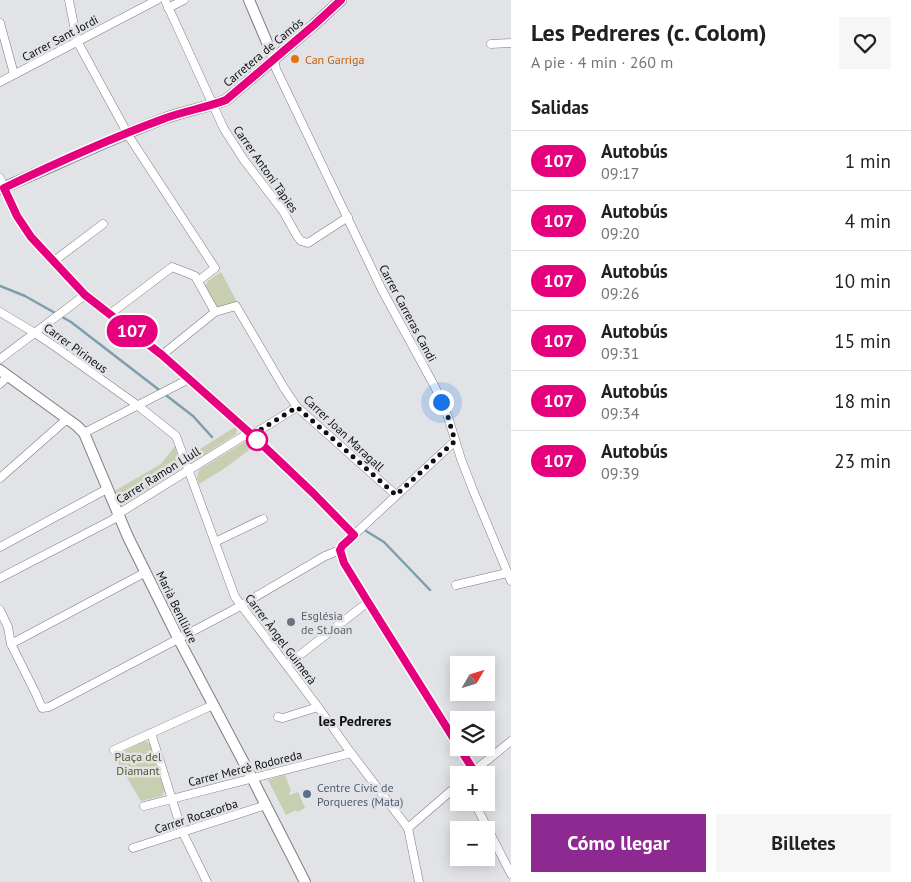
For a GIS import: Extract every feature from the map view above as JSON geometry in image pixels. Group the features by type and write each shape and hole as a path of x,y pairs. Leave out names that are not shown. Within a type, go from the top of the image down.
{"street":[{"path":"69,0 77,41 127,133 215,268 198,281"},
{"name":"Carrer Sant Jordi","path":"0,82 157,0"},
{"path":"167,4 184,0"},
{"path":"249,0 274,60"},
{"name":"Carretera de Camós","path":"1,185 165,118 226,100 341,0"},
{"name":"Carrer Antoni Tàpies","path":"167,4 224,129 244,160 283,211 301,241 308,243 348,217"},
{"path":"0,23 14,74"},
{"path":"491,44 511,43"},
{"name":"Carrer Carreras Candi","path":"274,60 276,69 382,290 435,387 448,417 473,490 511,581"},
{"path":"1,185 17,216 31,237 85,295 162,355 252,435 354,535"},
{"path":"54,261 102,224"},
{"path":"110,314 172,267 195,276 214,312 162,355"},
{"path":"0,359 85,295"},
{"name":"Carrer Joan Maragall","path":"214,312 236,306 297,407 396,495"},
{"name":"Carrer Pirineus","path":"0,312 35,333 136,406"},
{"path":"0,384 4,373"},
{"name":"Marià Benlliure","path":"4,373 84,433 118,514 178,638 266,805 304,882"},
{"path":"84,433 188,379"},
{"name":"Carrer Àngel Guimerà","path":"136,406 176,436 235,597 408,828 419,882"},
{"name":"Carrer Ramon Llull","path":"0,578 114,519 118,514 242,436 252,435 297,407"},
{"path":"2,476 67,419"},
{"path":"0,610 8,627 11,644 42,708 49,707 240,606 325,556 340,550 342,546 455,441"},
{"path":"0,547 107,489"},
{"path":"215,542 263,519"},
{"path":"340,550 344,563 450,733"},
{"path":"11,644 146,572"},
{"path":"456,585 507,573"},
{"path":"287,665 368,602"},
{"path":"114,750 213,705"},
{"path":"278,717 283,718 318,707"},
{"path":"151,732 182,831 207,882"},
{"path":"481,766 511,741"},
{"name":"Carrer Mercè Rodoreda","path":"144,806 351,753"},
{"path":"408,828 450,792"},
{"name":"Carrer Rocacorba","path":"133,848 266,805"},
{"path":"479,811 511,874"}],"green space":[{"path":"221,272 237,302 219,307 214,305 205,286 208,281"},
{"path":"235,427 237,429 236,434 196,460 190,458 189,456"},
{"path":"244,442 247,442 251,447 248,451 199,484 197,478 199,470"},
{"path":"175,446 180,466 177,471 124,504 118,502 113,492 161,464"},
{"name":"Plaça del Diamant","path":"145,741 150,744 165,791 162,796 141,801 114,756"},
{"path":"285,775 291,791 289,792 290,795 298,792 305,808 286,815 268,780"}],"waterway":[{"path":"0,286 25,296 71,322 193,416 212,437"},
{"path":"366,531 384,542 430,590"}],"bus line":[{"name":"107","path":"341,0 226,100 165,118 87,150 4,188 17,216 31,237 85,295 162,355 252,435 354,535 340,550 344,563 470,766"}],"place":[{"name":"Can Garriga","path":"295,59"},
{"name":"Església de St.Joan","path":"291,622"},
{"name":"Centre Cívic de Porqueres (Mata)","path":"307,794"}],"district":[{"name":"les Pedreres","path":"355,721"}],"route":[{"path":"257,440 252,435 297,407 396,495 455,441 448,417 441,402"}]}
